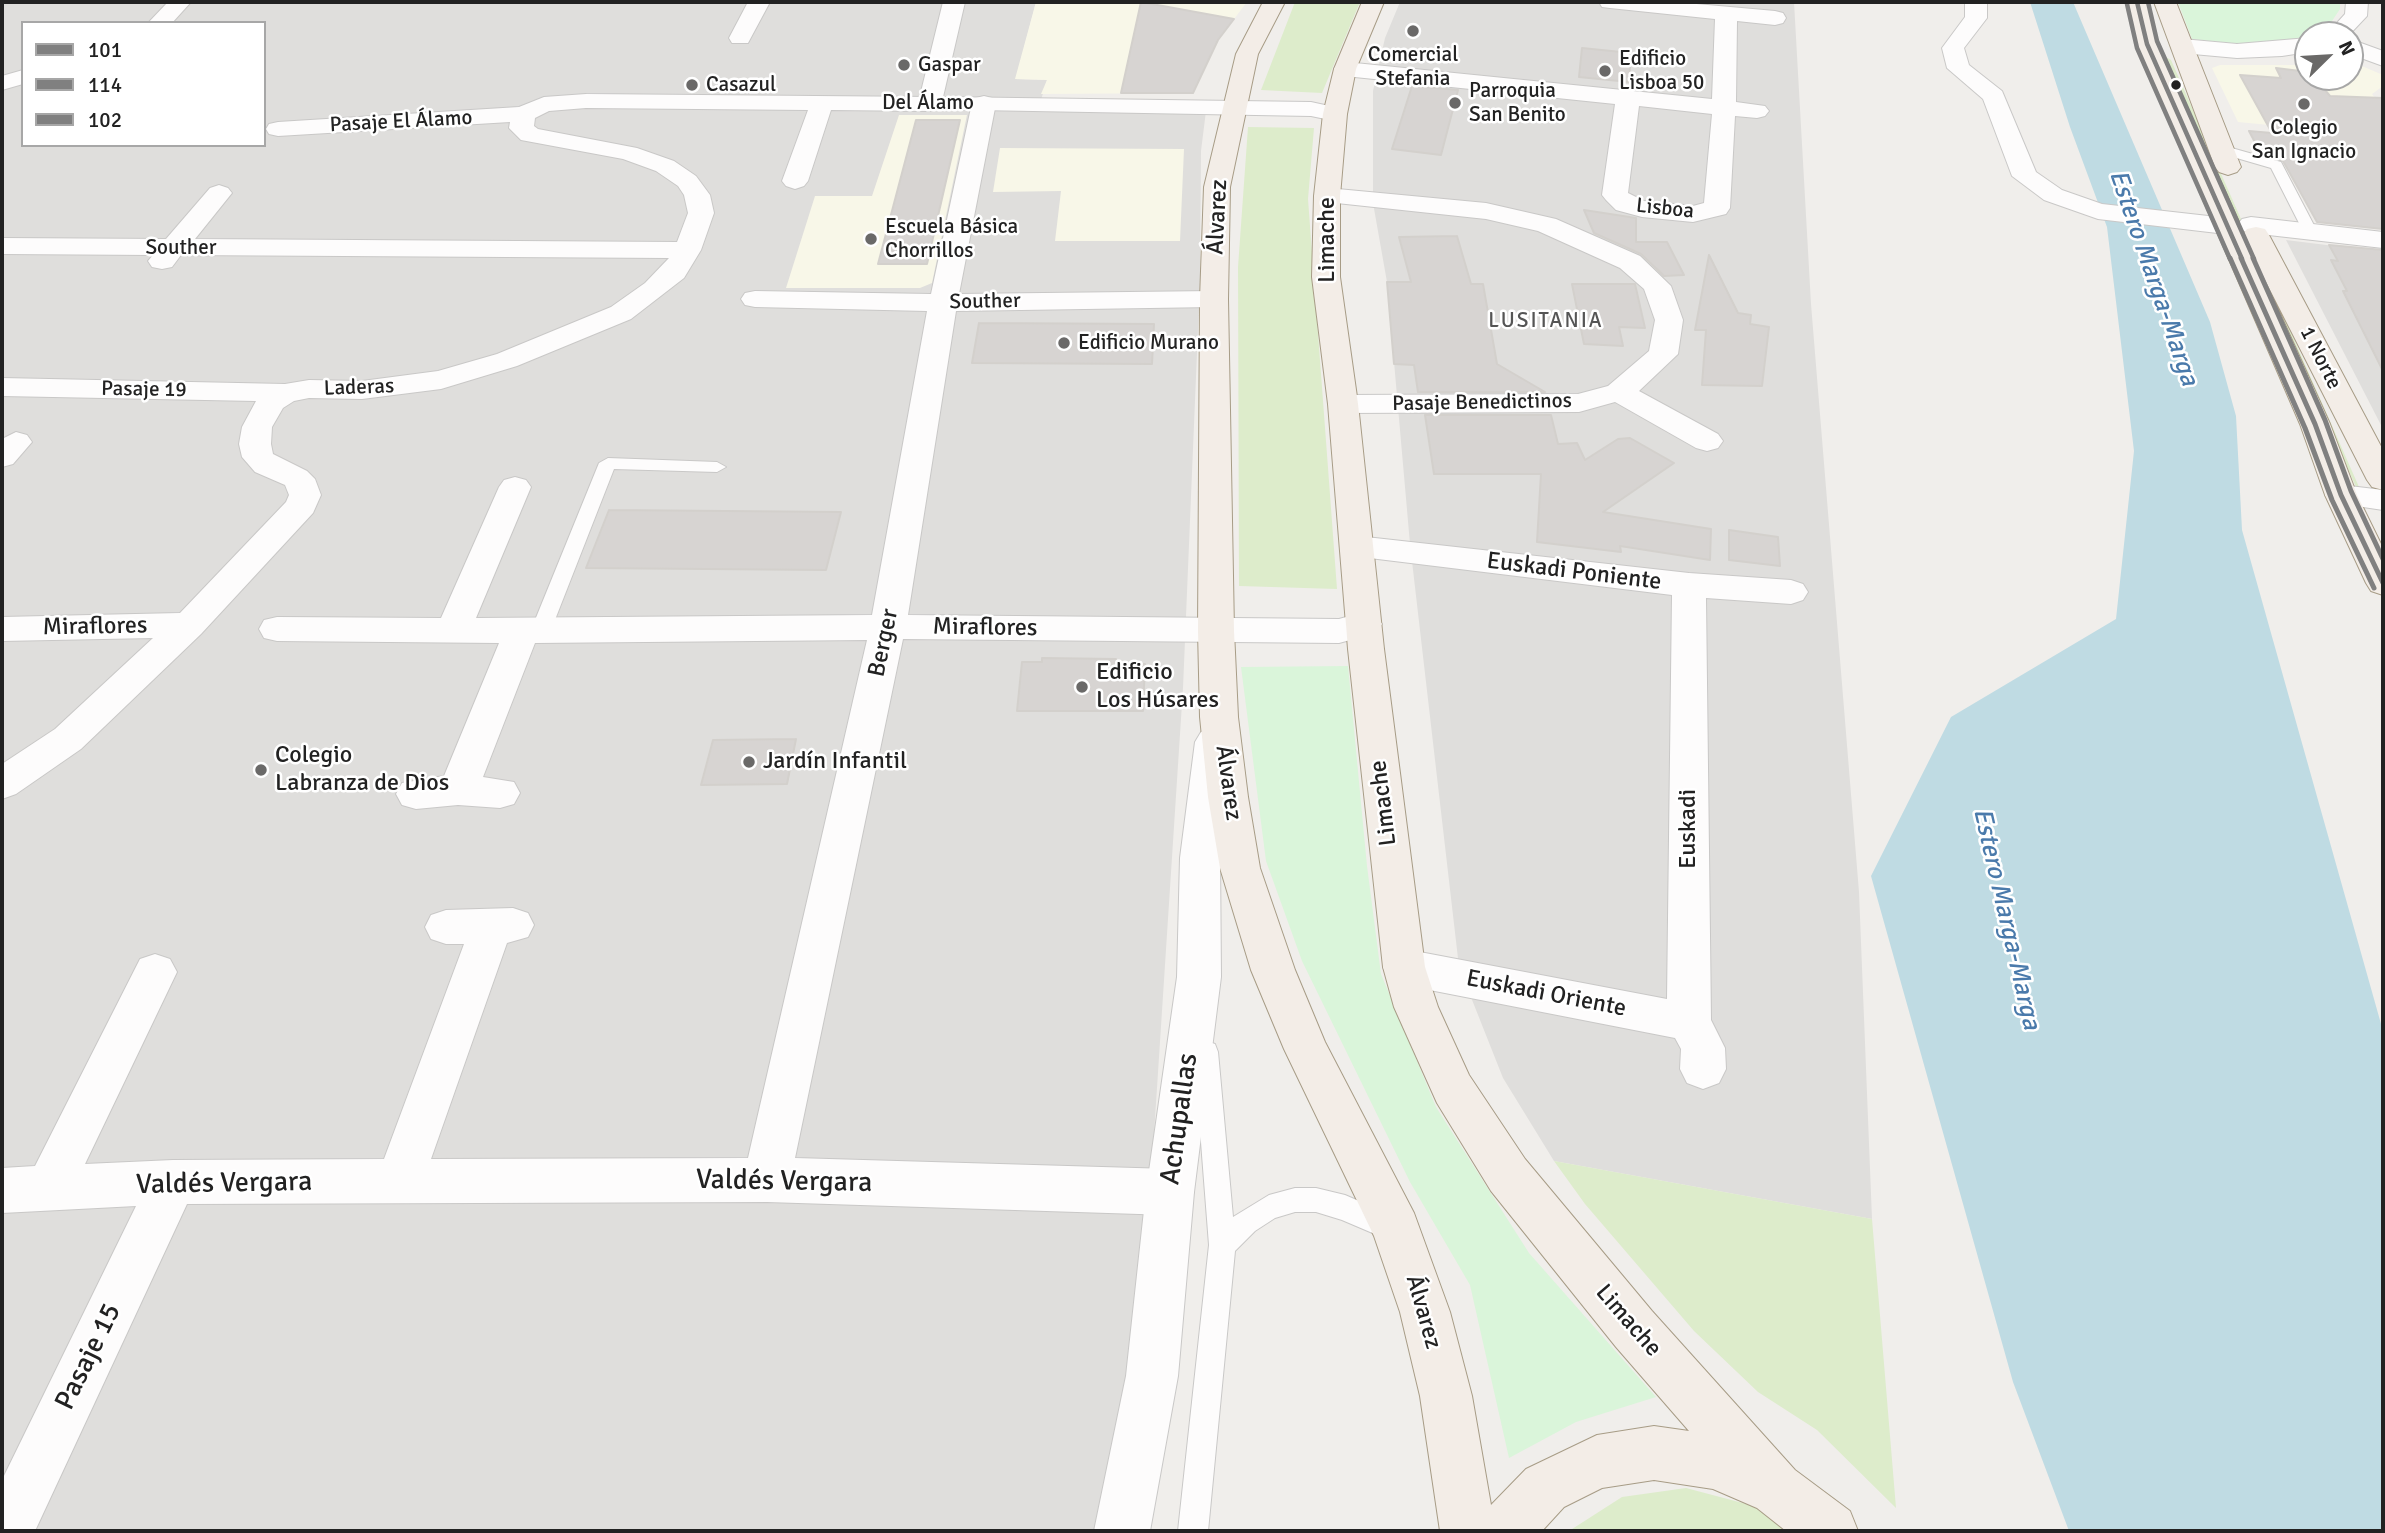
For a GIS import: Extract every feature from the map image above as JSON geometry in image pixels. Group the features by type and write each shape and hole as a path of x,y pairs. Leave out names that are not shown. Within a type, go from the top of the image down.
{"main road":[{"name":"Álvarez","path":"1274,2 1247,54 1217,187 1214,299 1216,631 1219,705 1228,797 1240,868 1256,921 1306,1049 1397,1230 1425,1312 1446,1396 1468,1531"},
{"name":"Limache","path":"1373,2 1345,69 1335,114 1327,196 1326,277 1343,404 1364,624 1404,967 1416,1007 1453,1089 1508,1175 1634,1329 1776,1489 1830,1531"},
{"path":"2138,2 2165,36 2182,46"},
{"name":"1 Norte","path":"2138,2 2147,44 2239,225 2383,480"},
{"name":"1 Norte","path":"2165,2 2221,149 2239,225 2342,495 2383,583"},
{"name":"Limache","path":"1505,1531 1545,1488 1597,1462 1654,1453 1715,1462 1776,1489"}],"street":[{"path":"161,21 180,2"},
{"path":"740,38 759,2"},
{"path":"930,104 954,2"},
{"path":"1609,2 1775,18"},
{"path":"1976,2 1976,18 1953,48 1958,68 1994,96 2025,176 2053,195 2098,211 2310,230 2383,240"},
{"path":"2352,21 2356,16 2357,2"},
{"path":"1724,108 1726,13"},
{"path":"2182,46 2237,51 2294,47"},
{"path":"2364,52 2383,60"},
{"path":"1345,69 1757,111"},
{"path":"2,83 21,77"},
{"name":"Lisboa","path":"1628,97 1615,195 1625,204 1642,209 1693,214 1717,208 1724,108"},
{"name":"Del Álamo","path":"524,114 544,104 563,102 984,103 1311,109 1335,114"},
{"path":"795,181 822,103"},
{"name":"Berger","path":"767,1180 888,627 943,303 984,103"},
{"name":"Pasaje El Álamo","path":"278,129 524,114"},
{"name":"Laderas","path":"285,393 309,389 362,390 400,387 441,380 507,360 621,313 674,272 688,250 701,214 697,195 687,181 665,166 628,153 530,135 521,128 524,114"},
{"path":"151,272 219,192"},
{"name":"Pasaje Benedictinos","path":"1327,196 1486,211 1547,225 1578,236 1630,262 1657,286 1670,320 1663,354 1619,392 1579,403 1343,404"},
{"name":"Souther","path":"2,246 688,250"},
{"path":"340,277 361,248"},
{"name":"Souther","path":"755,299 943,303 1214,299"},
{"name":"Pasaje 19","path":"2,387 285,393"},
{"path":"1619,392 1707,441"},
{"path":"2,784 68,738 189,625 300,506 305,495 304,486 296,478 266,465 258,457 255,444 257,427 263,412 271,402 285,393"},
{"path":"453,630 515,487"},
{"path":"2342,495 2383,500"},
{"name":"Euskadi Poniente","path":"1357,547 1689,585 1791,592"},
{"name":"Euskadi","path":"1689,585 1689,1022 1703,1048 1703,1069"},
{"name":"Miraflores","path":"277,629 531,631 888,627 1339,631 1364,624"},
{"name":"Miraflores","path":"2,629 189,625"},
{"path":"458,790 531,631"},
{"name":"Achupallas","path":"1122,1531 1152,1376 1170,1192 1199,977 1200,858 1219,705"},
{"path":"416,793 458,790 500,793"},
{"path":"398,1183 502,926 446,928"},
{"name":"Euskadi Oriente","path":"1404,967 1689,1022"},
{"path":"49,1188 155,972"},
{"name":"Valdés Vergara","path":"2,1190 173,1182 767,1180 1170,1192"},
{"name":"Pasaje 15","path":"6,1531 173,1182"}],"lane":[{"path":"2221,149 2276,165 2310,230"},
{"path":"531,631 608,463 717,467"},
{"path":"1193,1531 1222,1245 1199,977"},
{"path":"1222,1245 1246,1222 1269,1207 1294,1200 1316,1200 1345,1208 1397,1230"}],"shaded area":[{"path":"2,2 1036,2 1016,79 1047,80 1038,110 1206,111 1201,151 1200,281 1183,688 1146,1257 1101,1531 2,1531"},
{"path":"1036,2 1247,2 1218,40 1193,93 1041,94 1047,80 1015,79"},
{"path":"1400,2 1794,2 1811,304 1859,892 1872,1219 1554,1161 1503,1078 1459,967 1410,544 1387,282 1373,203 1373,91 1385,38"},
{"name":"Colegio San Ignacio","path":"2220,65 2294,65 2294,91 2364,91 2364,67 2383,75 2383,86 2372,94 2383,109 2383,136 2238,122 2212,68"},
{"name":"Escuela Básica Chorrillos","path":"899,115 967,115 932,283 920,288 786,288 815,196 872,196"},
{"path":"1000,148 1184,149 1180,241 1055,241 1061,191 993,192"},
{"path":"2286,240 2383,252 2383,429"}],"green space":[{"path":"1295,2 1360,2 1322,93 1261,90"},
{"path":"2178,2 2340,2 2340,9 2332,21 2294,21 2294,40 2285,43 2245,45 2192,39"},
{"path":"2160,57 2171,60 2359,487 2356,487 2169,67"},
{"path":"1248,127 1314,128 1308,199 1337,589 1239,586 1238,267"},
{"path":"1348,666 1367,866 1381,974 1436,1107 1529,1253 1656,1397 1576,1422 1509,1458 1470,1285 1410,1182 1302,961 1266,861 1241,667"},
{"path":"1554,1161 1872,1219 1896,1508 1817,1430 1758,1392 1694,1331 1585,1204"},
{"path":"1686,1488 1754,1506 1796,1531 1569,1531 1622,1497"}],"water":[{"name":"Estero Marga-Marga","path":"2030,2 2073,2 2210,322 2236,416 2242,530 2383,1031 2383,1531 2069,1531 2013,1382 1871,876 1951,717 2116,619 2134,451 2107,227 2070,127"}],"building":[{"path":"1141,2 1234,19 1218,40 1193,93 1121,93"},
{"name":"Edificio Lisboa 50","path":"1582,48 1631,53 1629,82 1579,77"},
{"path":"2276,68 2294,70 2294,91 2326,91 2330,96 2383,98 2383,229 2317,222 2283,161 2261,154 2249,131 2272,133 2240,75 2281,78"},
{"path":"1412,86 1458,90 1441,155 1392,149"},
{"path":"916,120 960,120 927,264 878,264"},
{"path":"1584,210 1636,218 1636,242 1667,242 1684,275 1664,276 1641,254 1594,233"},
{"path":"1457,236 1471,284 1483,284 1497,364 1545,392 1418,392 1414,365 1394,364 1387,282 1411,282 1399,237"},
{"path":"2329,245 2383,250 2383,371 2343,291 2347,291 2331,260 2338,261"},
{"path":"1709,255 1738,313 1751,315 1750,324 1769,327 1762,386 1702,385 1706,330 1695,330"},
{"path":"1572,284 1635,284 1645,328 1619,327 1623,346 1584,344"},
{"name":"Edificio Murano","path":"979,323 1154,324 1152,364 972,363"},
{"path":"1425,415 1551,415 1558,444 1577,443 1585,460 1618,439 1630,438 1674,463 1603,512 1711,529 1710,560 1620,546 1621,552 1537,542 1541,474 1434,474"},
{"path":"609,510 841,512 826,570 586,568"},
{"path":"1729,530 1778,537 1780,566 1729,560"},
{"name":"Edificio Los Húsares","path":"1042,658 1116,659 1116,663 1145,664 1143,711 1017,711 1022,662 1042,662"},
{"name":"Jardín Infantil","path":"796,739 787,784 701,785 713,740"}],"transit line":[{"name":"101","path":"2137,2 2147,44 2315,424 2341,495 2383,583"},
{"name":"102","path":"2148,2 2157,41 2325,420 2351,491 2383,559"},
{"name":"114","path":"2127,4 2137,48 2305,428 2332,500 2374,588"}],"place":[{"name":"Comercial Stefania","path":"1413,31"},
{"name":"Gaspar","path":"904,65"},
{"name":"Edificio Lisboa 50","path":"1605,71"},
{"name":"Casazul","path":"692,85"},
{"name":"Parroquia San Benito","path":"1455,103"},
{"name":"Colegio San Ignacio","path":"2304,104"},
{"name":"Escuela Básica Chorrillos","path":"871,239"},
{"name":"Edificio Murano","path":"1064,343"},
{"name":"Edificio Los Húsares","path":"1082,687"},
{"name":"Jardín Infantil","path":"749,762"},
{"name":"Colegio Labranza de Dios","path":"261,770"}],"district":[{"name":"LUSITANIA","path":"1546,321"}]}
